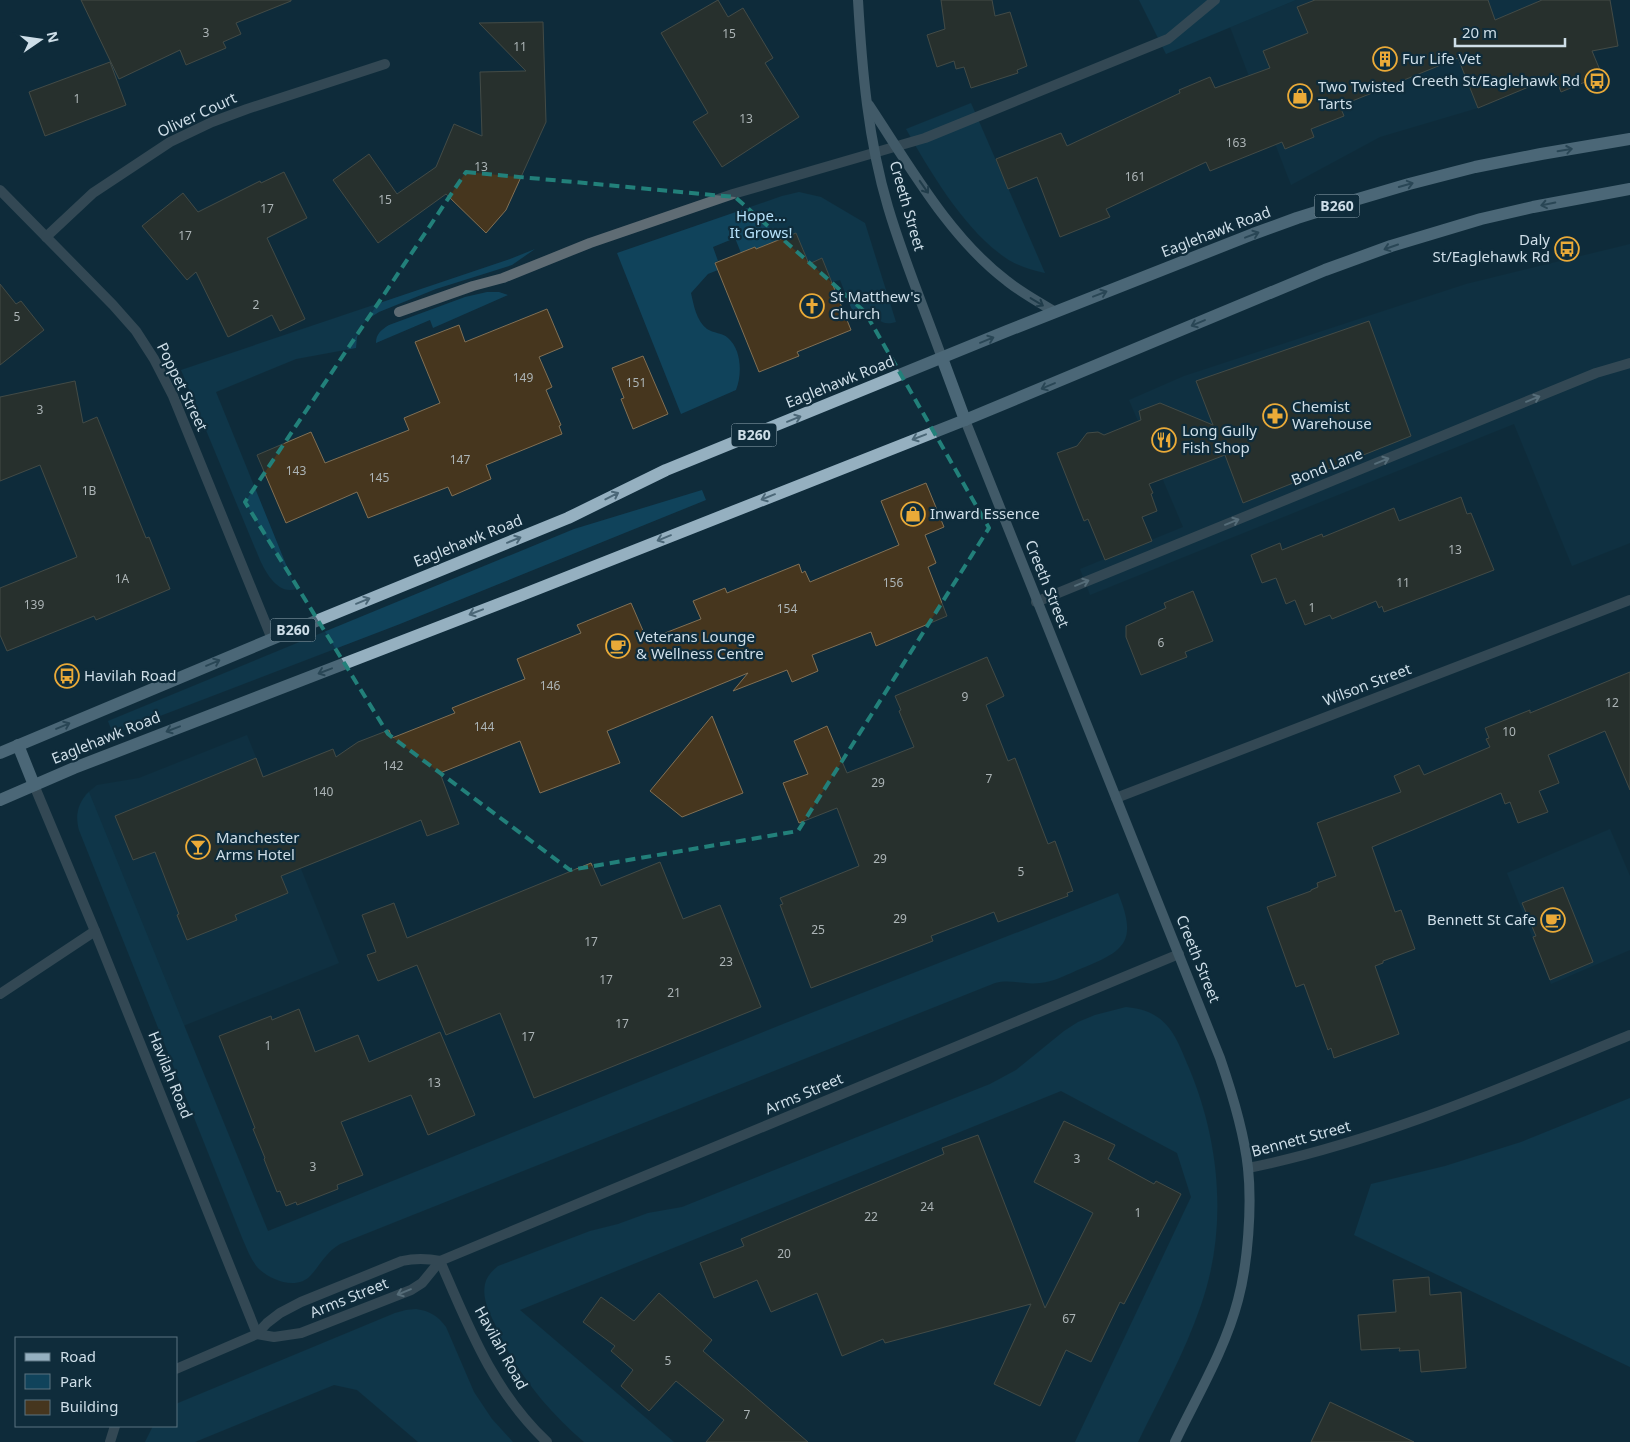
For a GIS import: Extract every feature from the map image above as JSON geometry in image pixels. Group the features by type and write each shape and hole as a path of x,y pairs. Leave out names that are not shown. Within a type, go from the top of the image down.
{"main road":[{"name":"Eaglehawk Road","path":"0,753 568,518 666,470 1253,234 1348,202 1475,167 1630,139"},
{"name":"Eaglehawk Road","path":"0,800 74,768 522,595 965,420 1325,270 1391,246 1481,220 1525,209 1630,189"},
{"name":"Creeth Street","path":"942,358 965,420"},
{"name":"Havilah Road","path":"18,745 34,785"}],"street":[{"name":"Creeth Street","path":"858,0 875,153 892,220 942,358"},
{"path":"399,312 503,278 590,243 759,186 925,138 1162,41 1177,32 1215,0"},
{"name":"Oliver Court","path":"46,237 93,194 170,142 212,122 247,109 385,64"},
{"path":"868,102 924,188 950,223 972,248 1006,281 1055,312"},
{"name":"Poppet Street","path":"0,190 136,330 154,359 173,396 272,639"},
{"name":"Bond Lane","path":"1036,602 1596,373 1630,364"},
{"name":"Creeth Street","path":"965,420 1036,602 1220,1058 1230,1086 1248,1168"},
{"name":"Wilson Street","path":"1116,798 1630,600"},
{"name":"Havilah Road","path":"34,785 95,931 257,1334"},
{"path":"0,994 95,931"},
{"name":"Arms Street","path":"257,1334 274,1337 301,1333 402,1293 422,1282 440,1261 1179,954"},
{"name":"Bennett Street","path":"1174,1442 1223,1343 1238,1300 1247,1235 1248,1168 1288,1160 1339,1146 1416,1121 1630,1034"},
{"name":"Arms Street","path":"178,1368 257,1334 280,1313 294,1306 392,1265 414,1259 440,1261"},
{"name":"Havilah Road","path":"440,1261 472,1335 501,1388 520,1414 547,1442"},
{"path":"110,1442 115,1427"}],"highlighted area":[{"path":"466,172 735,197 865,312 989,528 798,831 570,870 388,734 245,502"}],"shaded area":[{"path":"1296,0 1537,0 1552,75 1527,88 1478,108 1380,137 1291,185 1230,27"},
{"path":"1630,244 1630,543 1572,566 1514,424 1090,595 1080,569 1183,527 1129,400 1184,376 1466,284"},
{"path":"247,735 339,963 161,1035 79,830 77,816 79,808 86,794 97,785 139,778"},
{"path":"1610,829 1630,876 1630,950 1551,984 1507,873"}],"green space":[{"path":"1139,0 1296,0 1166,54"},
{"path":"971,103 1045,273 1027,268 1004,257 972,228 947,196 906,129"},
{"name":"Hope... It Grows!","path":"799,192 821,197 865,223 896,322 884,323 876,316 872,309 854,315 840,280 832,282 822,258 809,264 796,233 741,253 735,238 713,247 718,261 715,262 718,270 708,274 691,293 696,313 703,325 709,330 726,336 733,343 740,363 738,384 736,390 681,414 617,253 782,196"},
{"path":"535,249 512,265 436,289 379,312 361,326 356,348 296,359 216,392 296,589 284,589 278,586 269,576 260,560 181,370"},
{"path":"487,292 499,292 508,295 433,328 430,320 376,343 380,332 389,325 465,297"},
{"path":"702,490 706,500 400,624 113,734 108,721 574,529"},
{"path":"89,792 268,1231 783,1024 1118,893 1127,923 1127,934 1117,950 1108,956 1061,978 1040,983 995,983 340,1244 327,1254 305,1280 291,1283 276,1280 263,1272 253,1262 248,1251 79,830 78,809 82,800"},
{"path":"1126,1007 1151,1013 1168,1026 1174,1035 1200,1096 1214,1155 1217,1185 1215,1246 1210,1276 1195,1323 1138,1442 1075,1442 1191,1197 1177,1153 1061,1091 520,1310 674,1442 584,1442 544,1403 512,1358 490,1315 484,1294 487,1279 498,1266 590,1231 618,1224 648,1213 682,1207 990,1084 1016,1070 1078,1022 1095,1015"},
{"path":"1630,1098 1630,1367 1354,1235 1371,1184 1445,1166 1521,1142"},
{"path":"416,1309 425,1311 440,1320 446,1327 474,1392 492,1419 513,1442 418,1442 357,1390 334,1385 195,1442 145,1442 152,1427 178,1427 178,1403 406,1310"}],"building":[{"path":"81,0 291,1 236,23 241,34 223,42 226,48 186,65 180,50 119,79"},
{"path":"718,0 728,17 743,8 773,58 765,63 799,117 722,167 693,122 708,113 661,33"},
{"path":"941,0 992,0 995,16 1010,12 1027,66 1017,70 1018,73 971,88 964,67 956,69 954,61 937,67 927,35 945,29"},
{"path":"1315,0 1488,0 1495,20 1542,0 1610,0 1618,46 1592,51 1602,75 1561,92 1555,76 1478,108 1458,58 1340,106 1344,116 1311,129 1314,137 1285,149 1282,142 1210,171 1206,162 1106,209 1110,217 1060,237 1037,177 1008,189 996,159 1061,133 1067,146 1180,93 1179,90 1210,77 1215,88 1270,68 1263,51 1308,33 1297,7"},
{"path":"543,22 546,122 506,210 486,233 446,194 378,243 333,180 369,154 397,194 436,167 454,124 482,136 480,72 526,71 479,23"},
{"path":"110,62 126,105 45,136 29,92"},
{"path":"284,172 307,218 267,238 305,319 280,331 272,315 228,337 196,272 187,280 142,226 183,193 198,212 260,181 261,183"},
{"name":"St Matthew's Church","path":"796,233 809,264 822,258 851,330 797,352 799,356 759,372 715,263"},
{"path":"0,284 16,304 21,301 44,330 0,365"},
{"path":"547,309 563,347 539,357 552,387 546,390 561,425 559,426 562,434 486,465 491,479 452,496 448,487 368,518 357,492 286,523 257,455 311,432 325,463 409,430 404,418 440,403 415,342 459,325 465,342"},
{"path":"1369,321 1411,436 1243,503 1225,455 1149,484 1157,511 1142,517 1152,541 1105,560 1088,519 1084,521 1057,453 1077,446 1087,433 1098,432 1104,435 1141,420 1139,411 1160,403 1213,425 1196,381"},
{"path":"643,356 668,414 633,429 621,399 624,398 612,368"},
{"path":"75,381 83,423 97,417 146,538 149,537 170,589 96,620 94,616 7,651 0,635 0,588 77,557 40,465 0,481 0,397"},
{"path":"926,483 944,527 925,535 936,563 928,567 947,616 876,646 871,632 812,655 818,671 792,682 787,670 733,691 748,673 607,731 620,763 540,793 520,741 440,773 459,824 427,836 421,820 281,876 288,893 235,915 237,920 187,940 155,852 133,860 115,816 256,758 263,777 333,749 336,757 358,742 389,730 392,738 455,713 452,708 525,679 517,659 581,633 577,625 631,603 647,640 701,619 693,601 725,588 727,593 799,564 802,573 805,571 810,582 899,545 881,501"},
{"path":"1461,497 1467,514 1471,513 1494,570 1384,612 1382,606 1379,608 1376,601 1332,619 1330,615 1305,625 1295,600 1286,604 1276,578 1262,583 1251,555 1280,543 1282,550 1322,534 1323,537 1394,508 1399,521"},
{"path":"1193,591 1213,641 1185,652 1187,657 1141,675 1126,637 1126,626 1166,608 1164,603"},
{"path":"987,657 1004,696 986,705 1008,761 1015,758 1048,844 1055,841 1073,891 1067,893 1068,896 998,922 994,912 931,936 933,941 811,988 780,905 783,904 780,898 859,866 837,808 799,823 783,783 808,774 794,741 827,726 847,773 914,747 895,696"},
{"path":"1630,672 1630,790 1605,731 1548,755 1559,783 1539,791 1548,812 1518,823 1510,802 1505,804 1501,793 1372,847 1395,912 1401,910 1415,949 1375,966 1399,1034 1334,1058 1331,1048 1328,1050 1304,984 1296,987 1267,907 1311,891 1318,887 1317,883 1336,876 1317,823 1401,792 1394,776 1419,765 1424,775 1490,747 1486,739 1489,738 1485,728 1530,710 1530,713"},
{"path":"712,716 743,793 682,817 650,791"},
{"path":"660,862 683,919 720,905 761,1007 534,1098 500,1013 446,1035 417,965 378,981 367,955 376,952 362,915 394,903 407,938 591,863 601,886"},
{"name":"Bennett St Cafe","path":"1563,887 1593,962 1550,980 1533,937 1536,936 1522,903"},
{"path":"299,1009 315,1052 358,1035 369,1062 440,1032 475,1115 428,1135 411,1095 341,1122 363,1175 337,1185 338,1189 297,1205 296,1202 286,1206 280,1191 277,1192 253,1129 255,1128 219,1036 271,1016 272,1020"},
{"path":"1064,1121 1115,1145 1108,1159 1154,1184 1156,1181 1181,1194 1124,1304 1120,1302 1091,1362 1066,1350 1040,1406 994,1384 1031,1304 885,1343 883,1339 842,1356 817,1293 771,1312 757,1280 714,1298 700,1263 744,1246 741,1239 944,1154 942,1148 978,1135 1045,1308 1093,1213 1034,1182"},
{"path":"1429,1277 1430,1295 1461,1292 1466,1368 1421,1372 1419,1350 1399,1351 1400,1348 1361,1350 1358,1315 1396,1312 1393,1280"},
{"path":"659,1293 712,1340 703,1351 808,1442 706,1442 724,1420 676,1381 649,1411 621,1386 633,1370 611,1351 615,1346 583,1322 601,1297 634,1321"},
{"path":"1330,1402 1414,1442 1311,1442"}],"place":[{"name":"Fur Life Vet","path":"1385,59"},
{"name":"Creeth St/Eaglehawk Rd","path":"1597,81"},
{"name":"Two Twisted Tarts","path":"1300,96"},
{"name":"Daly St/Eaglehawk Rd","path":"1567,249"},
{"name":"St Matthew's Church","path":"812,306"},
{"name":"Chemist Warehouse","path":"1275,416"},
{"name":"Long Gully Fish Shop","path":"1164,440"},
{"name":"Inward Essence","path":"913,514"},
{"name":"Veterans Lounge & Wellness Centre","path":"618,646"},
{"name":"Havilah Road","path":"67,676"},
{"name":"Manchester Arms Hotel","path":"198,847"},
{"name":"Bennett St Cafe","path":"1553,920"}]}
